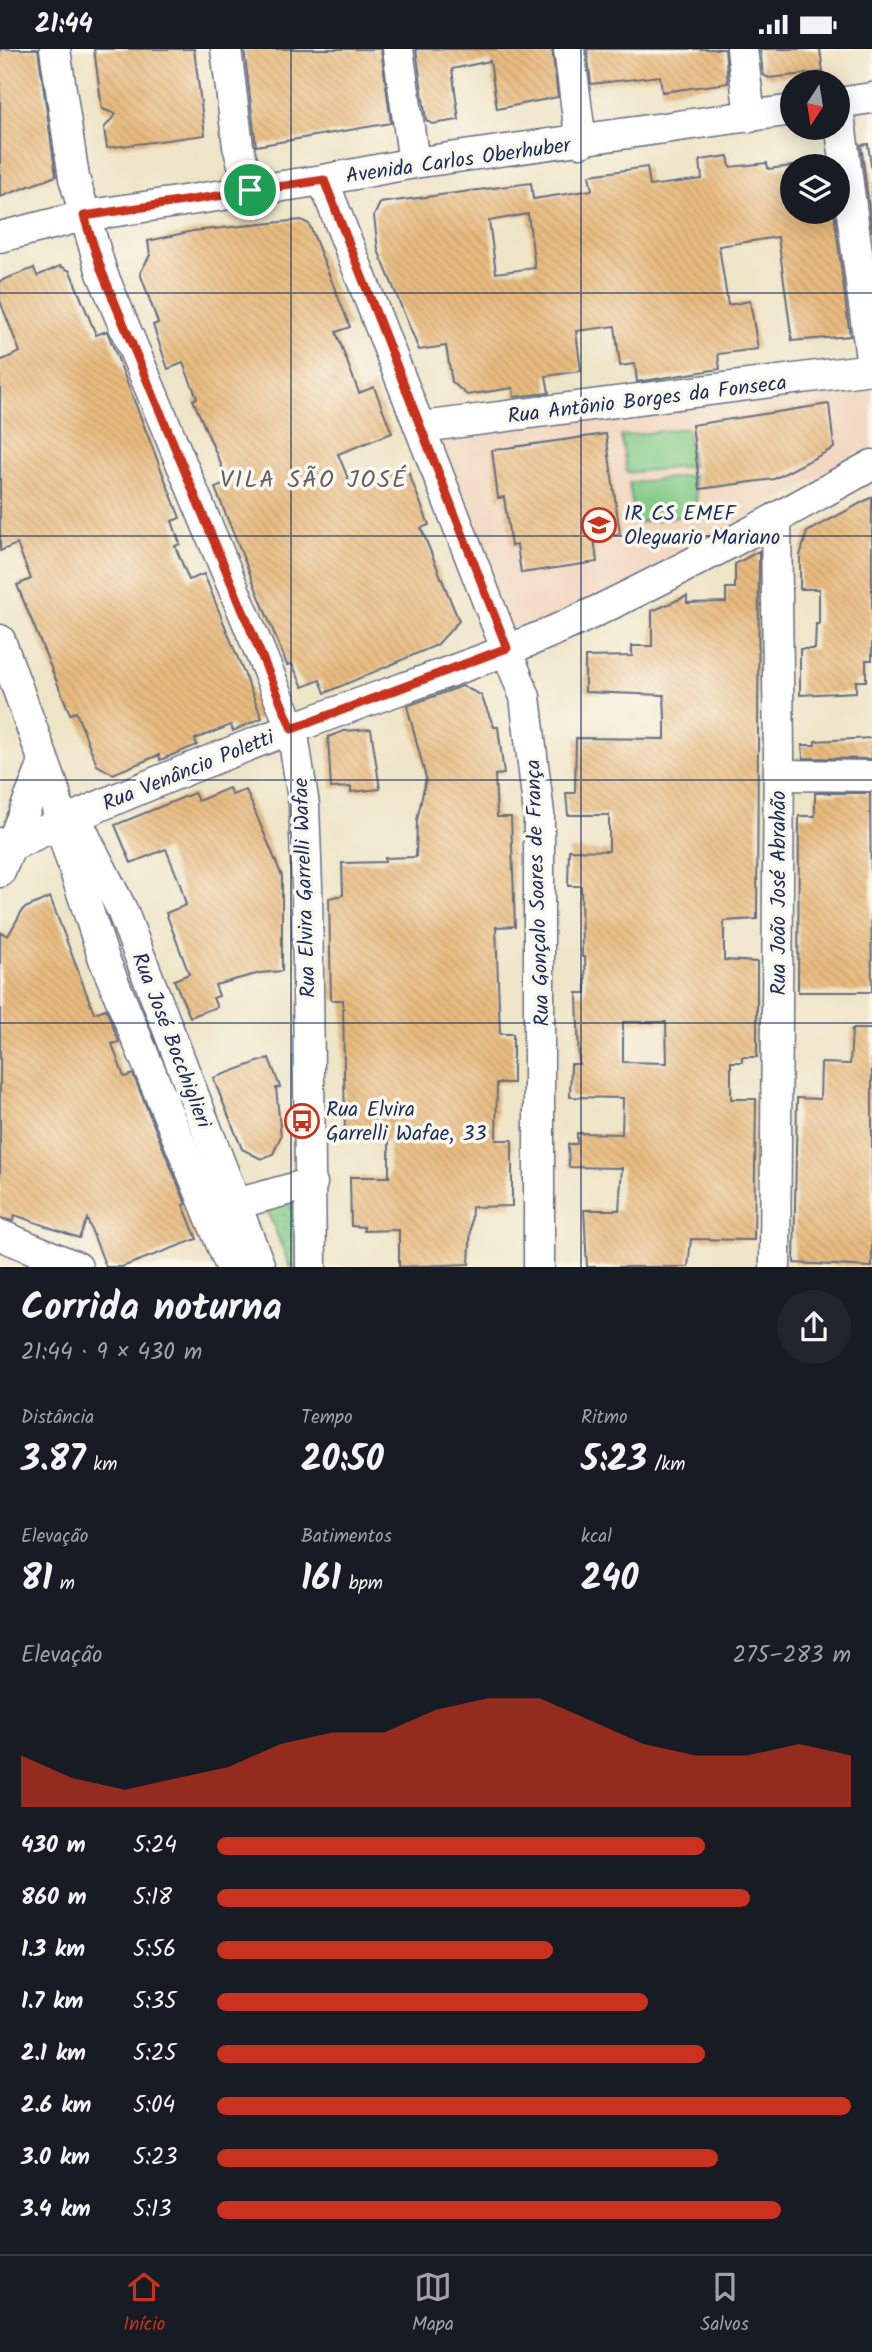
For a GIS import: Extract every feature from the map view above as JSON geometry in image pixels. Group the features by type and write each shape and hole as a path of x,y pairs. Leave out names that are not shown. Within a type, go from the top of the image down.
{"street":[{"name":"Rua Elvira Garrelli Wafae","path":"55,49 70,157 84,216 102,272 292,729 304,805 312,1183 311,1267"},
{"path":"226,49 238,146 250,190"},
{"path":"398,49 414,163"},
{"path":"569,49 581,142"},
{"path":"742,49 750,117"},
{"path":"850,103 872,98"},
{"name":"Avenida Carlos Oberhuber","path":"0,237 84,216 324,180 414,163 581,142 780,112"},
{"path":"843,140 872,367"},
{"name":"Rua Gonçalo Soares de França","path":"324,180 525,697 539,814 540,1267"},
{"name":"Rua Antônio Borges da Fonseca","path":"422,427 872,367"},
{"name":"Rua Venâncio Poletti","path":"3,854 67,820 292,729 577,620 776,519 872,465"},
{"name":"Rua João José Abrahão","path":"775,1267 779,775 776,519"},
{"name":"Rua José Bocchiglieri","path":"0,640 67,820 121,910 222,1207 231,1267"},
{"path":"3,854 44,763"},
{"path":"779,775 872,776"},
{"path":"222,1207 312,1183"},
{"name":"Rua José Bocchiglieri","path":"222,1207 260,1267"},
{"path":"0,1235 77,1267"}],"shaded area":[{"name":"IR CS EMEF Oleguario Mariano","path":"872,382 872,447 593,602 510,638 432,439"}],"green space":[{"path":"687,428 692,466 627,473 621,436"},
{"path":"694,475 698,514 635,523 629,483"},
{"path":"297,1199 305,1267 290,1267 268,1213 269,1208"}],"building":[{"path":"0,49 38,49 56,176 0,197"},
{"path":"94,49 194,49 205,135 107,148 104,128 116,114 102,109"},
{"path":"244,49 381,49 391,123 256,146"},
{"path":"416,49 552,49 558,97 497,109 490,61 452,69 459,120 432,124 426,120"},
{"path":"587,49 725,49 728,83 662,92 660,76 591,84"},
{"path":"760,49 820,49 823,70 780,70 780,77 769,78 763,75"},
{"path":"868,144 872,173 872,232 861,145"},
{"path":"728,156 730,167 767,163 768,169 780,168 780,224 836,224 850,336 792,341 778,237 719,246 728,305 750,301 758,349 718,354 720,369 637,382 635,364 620,366 615,326 576,331 581,371 546,376 549,393 514,397 513,388 467,395 452,382 446,346 419,350 378,250 374,216 380,203 531,183 533,199 592,190 589,175 647,167 650,186 702,179 700,160","holes":["528,214 535,268 496,273 489,221"]},
{"path":"301,220 309,224 350,327 336,332 359,393 374,387 392,433 338,454 352,488 406,466 429,525 421,528 459,621 437,645 325,693 320,680 303,687 292,664 287,665 215,488 229,483 193,400 197,398 183,363 168,369 153,325 158,323 140,273 150,255 148,241 193,231"},
{"path":"60,266 70,271 96,335 107,331 180,518 172,521 180,544 175,546 189,580 204,574 262,718 233,731 231,725 195,739 197,745 160,760 159,755 113,774 97,765 76,712 70,714 17,585 31,579 17,544 0,551 0,361 20,352 0,301 0,281 34,268 37,276"},
{"path":"829,404 834,448 774,479 700,489 692,425"},
{"path":"606,434 620,534 594,538 597,562 521,573 517,545 511,546 504,497 498,498 492,450"},
{"path":"872,497 872,660 866,660 866,681 856,681 856,692 800,695 800,649 815,649 816,624 819,624 819,589 800,589 800,556 807,532"},
{"path":"759,551 757,919 724,921 724,960 757,962 757,1057 742,1057 742,1062 731,1062 731,1099 756,1099 754,1240 691,1239 688,1267 587,1267 584,1210 619,1210 622,1168 569,1167 568,1144 577,1144 577,1133 622,1134 623,1098 570,1097 571,1064 579,1064 577,993 586,993 585,957 582,957 581,886 568,886 569,850 609,851 609,815 568,815 566,793 575,793 576,738 665,739 665,718 664,695 585,692 585,657 632,656 632,646 652,646 652,611 687,596 687,603 726,602 726,588 735,588 735,564","holes":["623,1022 666,1022 667,1063 623,1062"]},
{"path":"462,686 481,695 494,727 498,727 504,774 495,775 497,817 511,817 515,926 496,927 500,1034 513,1034 513,1083 497,1083 496,1140 512,1140 512,1206 472,1207 469,1264 399,1267 399,1230 364,1231 364,1227 351,1226 350,1177 389,1177 389,1140 345,1140 343,1000 331,1000 329,898 343,895 342,863 385,862 385,858 416,857 417,820 426,778 407,706"},
{"path":"371,729 380,789 351,792 351,787 331,788 328,737 344,731"},
{"path":"872,738 872,759 803,758 802,745 815,745 815,741"},
{"path":"229,788 232,795 246,790 282,876 282,971 260,973 215,985 219,996 213,998 217,1007 190,1017 174,980 189,974 166,913 186,905 180,884 166,849 131,863 115,825 194,793 198,801"},
{"path":"815,793 870,793 872,992 798,992 799,816 815,816"},
{"path":"50,897 94,1013 106,1009 119,1042 112,1044 124,1077 133,1074 186,1204 183,1205 197,1239 122,1267 106,1267 87,1219 79,1238 15,1215 13,1221 0,1218 0,932 8,936 23,909"},
{"path":"852,1029 872,1029 872,1267 794,1263 797,1098 820,1099 821,1063 850,1064"},
{"path":"269,1058 280,1087 276,1088 281,1136 273,1154 261,1159 242,1149 213,1078"}],"place":[{"name":"IR CS EMEF Oleguario Mariano","path":"599,525"},
{"name":"Rua Elvira Garrelli Wafae, 33","path":"302,1121"}],"district":[{"name":"VILA SÃO JOSÉ","path":"314,479"}],"route":[{"path":"324,180 507,648 292,729 102,272 84,216 250,190 324,180"}]}
